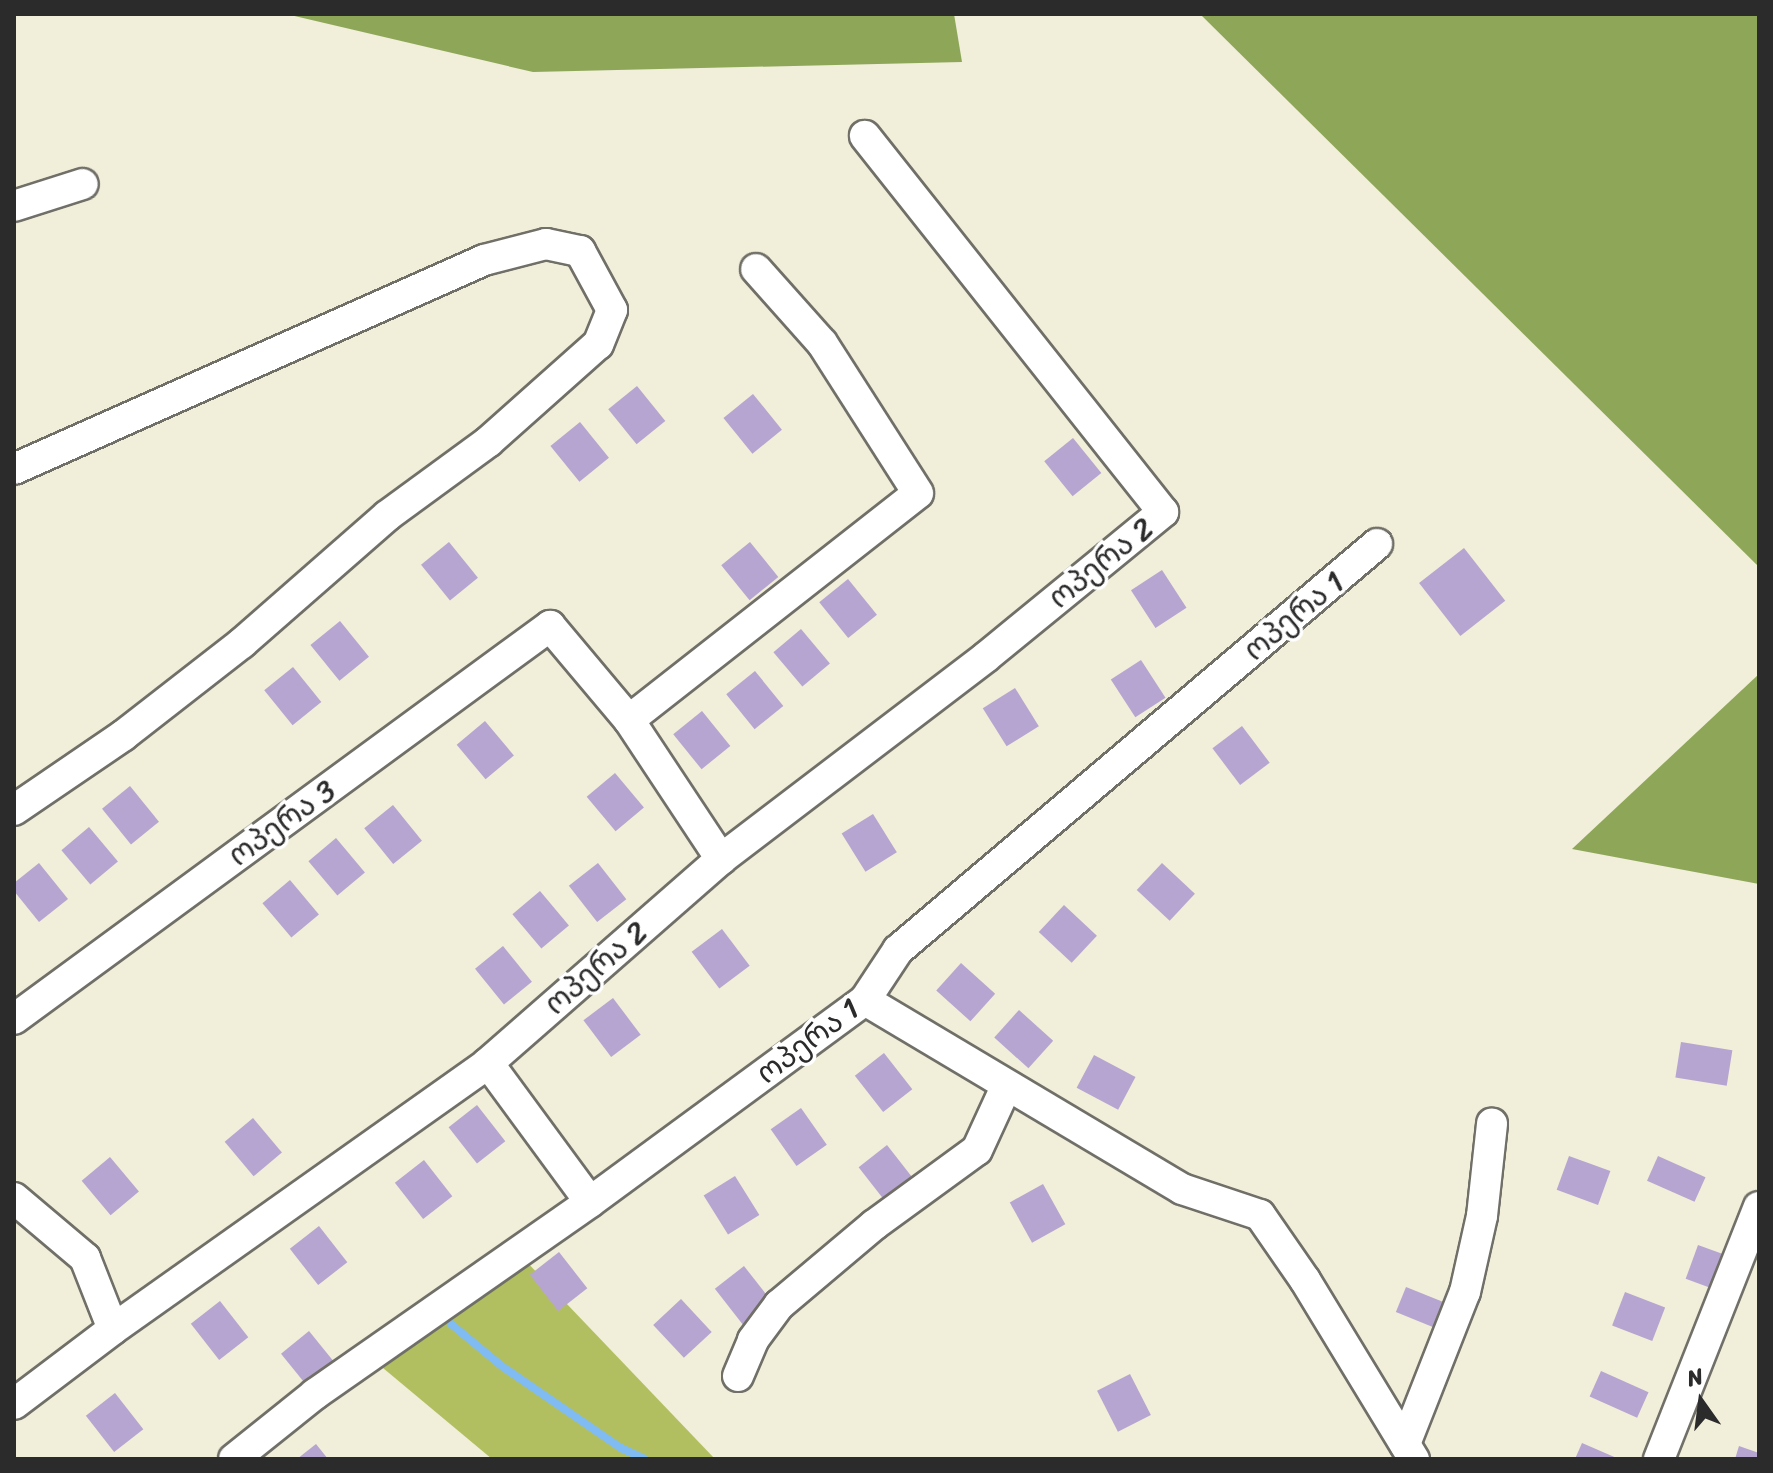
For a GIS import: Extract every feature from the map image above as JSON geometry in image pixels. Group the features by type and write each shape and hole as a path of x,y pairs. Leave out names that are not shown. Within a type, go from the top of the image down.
{"street":[{"name":"ოპერა 2","path":"14,1404 113,1329 488,1063 721,859 986,657 1163,512 865,136"},
{"path":"14,206 83,184"},
{"path":"14,469 484,260 546,244 580,251 612,310 598,344 488,442 387,516 242,643 124,735 14,810"},
{"path":"721,859 629,720 918,493 822,343 756,269"},
{"name":"ოპერა 1","path":"234,1459 315,1394 590,1202 865,1000 898,950 1377,544"},
{"name":"ოპერა 3","path":"14,1019 550,626 629,720"},
{"path":"865,1000 1006,1087 1182,1189 1260,1215 1305,1280 1409,1452"},
{"path":"488,1063 590,1202"},
{"path":"738,1376 753,1340 779,1305 874,1225 977,1150 1006,1087"},
{"path":"1409,1452 1465,1292 1482,1216 1492,1124"},
{"path":"14,1198 85,1258 113,1329"},
{"path":"1659,1459 1759,1207"}],"green space":[{"path":"286,14 954,14 962,62 533,72"},
{"path":"1200,14 1759,14 1759,567"},
{"path":"1759,674 1759,884 1572,849"},
{"path":"522,1257 715,1459 492,1459 383,1368"}],"building":[{"path":"637,386 665,421 637,444 608,409"},
{"path":"753,394 782,430 752,454 723,418"},
{"path":"580,422 609,458 579,482 550,446"},
{"path":"1073,438 1101,473 1073,496 1044,461"},
{"path":"449,542 478,578 450,600 421,565"},
{"path":"750,542 778,577 750,600 721,565"},
{"path":"1464,548 1505,601 1460,636 1419,583"},
{"path":"1162,570 1187,608 1155,628 1131,590"},
{"path":"848,579 877,615 848,638 819,602"},
{"path":"340,621 369,657 339,681 310,645"},
{"path":"801,629 830,663 802,687 773,652"},
{"path":"1141,660 1166,698 1135,717 1111,680"},
{"path":"293,667 321,702 293,725 264,690"},
{"path":"755,671 783,706 755,729 726,694"},
{"path":"1015,688 1039,726 1007,746 983,708"},
{"path":"702,711 730,746 702,769 673,734"},
{"path":"485,721 514,755 486,779 457,745"},
{"path":"1242,726 1270,763 1240,785 1212,748"},
{"path":"615,773 644,807 616,831 587,797"},
{"path":"130,786 159,822 131,844 102,809"},
{"path":"393,805 422,841 393,864 364,828"},
{"path":"873,814 897,852 865,872 842,834"},
{"path":"89,827 118,861 90,885 61,850"},
{"path":"336,838 365,872 337,896 308,861"},
{"path":"39,863 68,899 39,922 14,891 14,883"},
{"path":"598,863 626,899 597,922 569,886"},
{"path":"1162,863 1195,894 1170,921 1137,890"},
{"path":"290,880 319,914 291,938 262,903"},
{"path":"540,891 569,925 541,949 512,914"},
{"path":"1064,905 1097,936 1072,963 1039,932"},
{"path":"722,929 750,966 719,989 692,952"},
{"path":"503,946 532,982 504,1004 475,969"},
{"path":"961,963 995,994 970,1021 936,990"},
{"path":"613,998 641,1035 611,1057 583,1020"},
{"path":"1019,1010 1053,1041 1028,1068 994,1037"},
{"path":"1681,1042 1732,1050 1727,1086 1675,1078"},
{"path":"884,1053 912,1089 883,1112 855,1076"},
{"path":"1094,1055 1135,1077 1118,1110 1077,1088"},
{"path":"477,1105 505,1141 477,1163 449,1127"},
{"path":"801,1108 827,1145 797,1166 771,1129"},
{"path":"253,1118 282,1152 254,1176 225,1142"},
{"path":"887,1145 915,1181 887,1203 859,1167"},
{"path":"1569,1156 1610,1171 1598,1205 1557,1190"},
{"path":"1658,1156 1706,1177 1695,1202 1647,1181"},
{"path":"110,1157 139,1191 111,1215 82,1181"},
{"path":"424,1160 452,1196 423,1219 395,1183"},
{"path":"735,1176 759,1215 728,1235 704,1196"},
{"path":"1043,1184 1065,1224 1032,1243 1010,1202"},
{"path":"319,1226 347,1262 318,1285 290,1249"},
{"path":"1698,1245 1739,1260 1727,1294 1686,1279"},
{"path":"559,1252 587,1288 558,1311 530,1275"},
{"path":"744,1266 772,1302 743,1325 715,1289"},
{"path":"1406,1287 1455,1307 1445,1332 1396,1312"},
{"path":"1625,1292 1665,1307 1652,1341 1612,1326"},
{"path":"681,1299 712,1332 684,1358 653,1325"},
{"path":"220,1301 248,1337 219,1360 191,1324"},
{"path":"309,1331 338,1367 310,1389 281,1354"},
{"path":"1601,1371 1649,1392 1637,1418 1590,1397"},
{"path":"1130,1374 1151,1415 1118,1432 1097,1391"},
{"path":"115,1393 143,1429 114,1452 86,1416"},
{"path":"1582,1443 1619,1459 1575,1459"},
{"path":"316,1444 328,1459 297,1459"},
{"path":"1739,1446 1759,1453 1759,1459 1735,1459"}],"waterway":[{"path":"451,1324 503,1367 621,1448 645,1459"}]}
